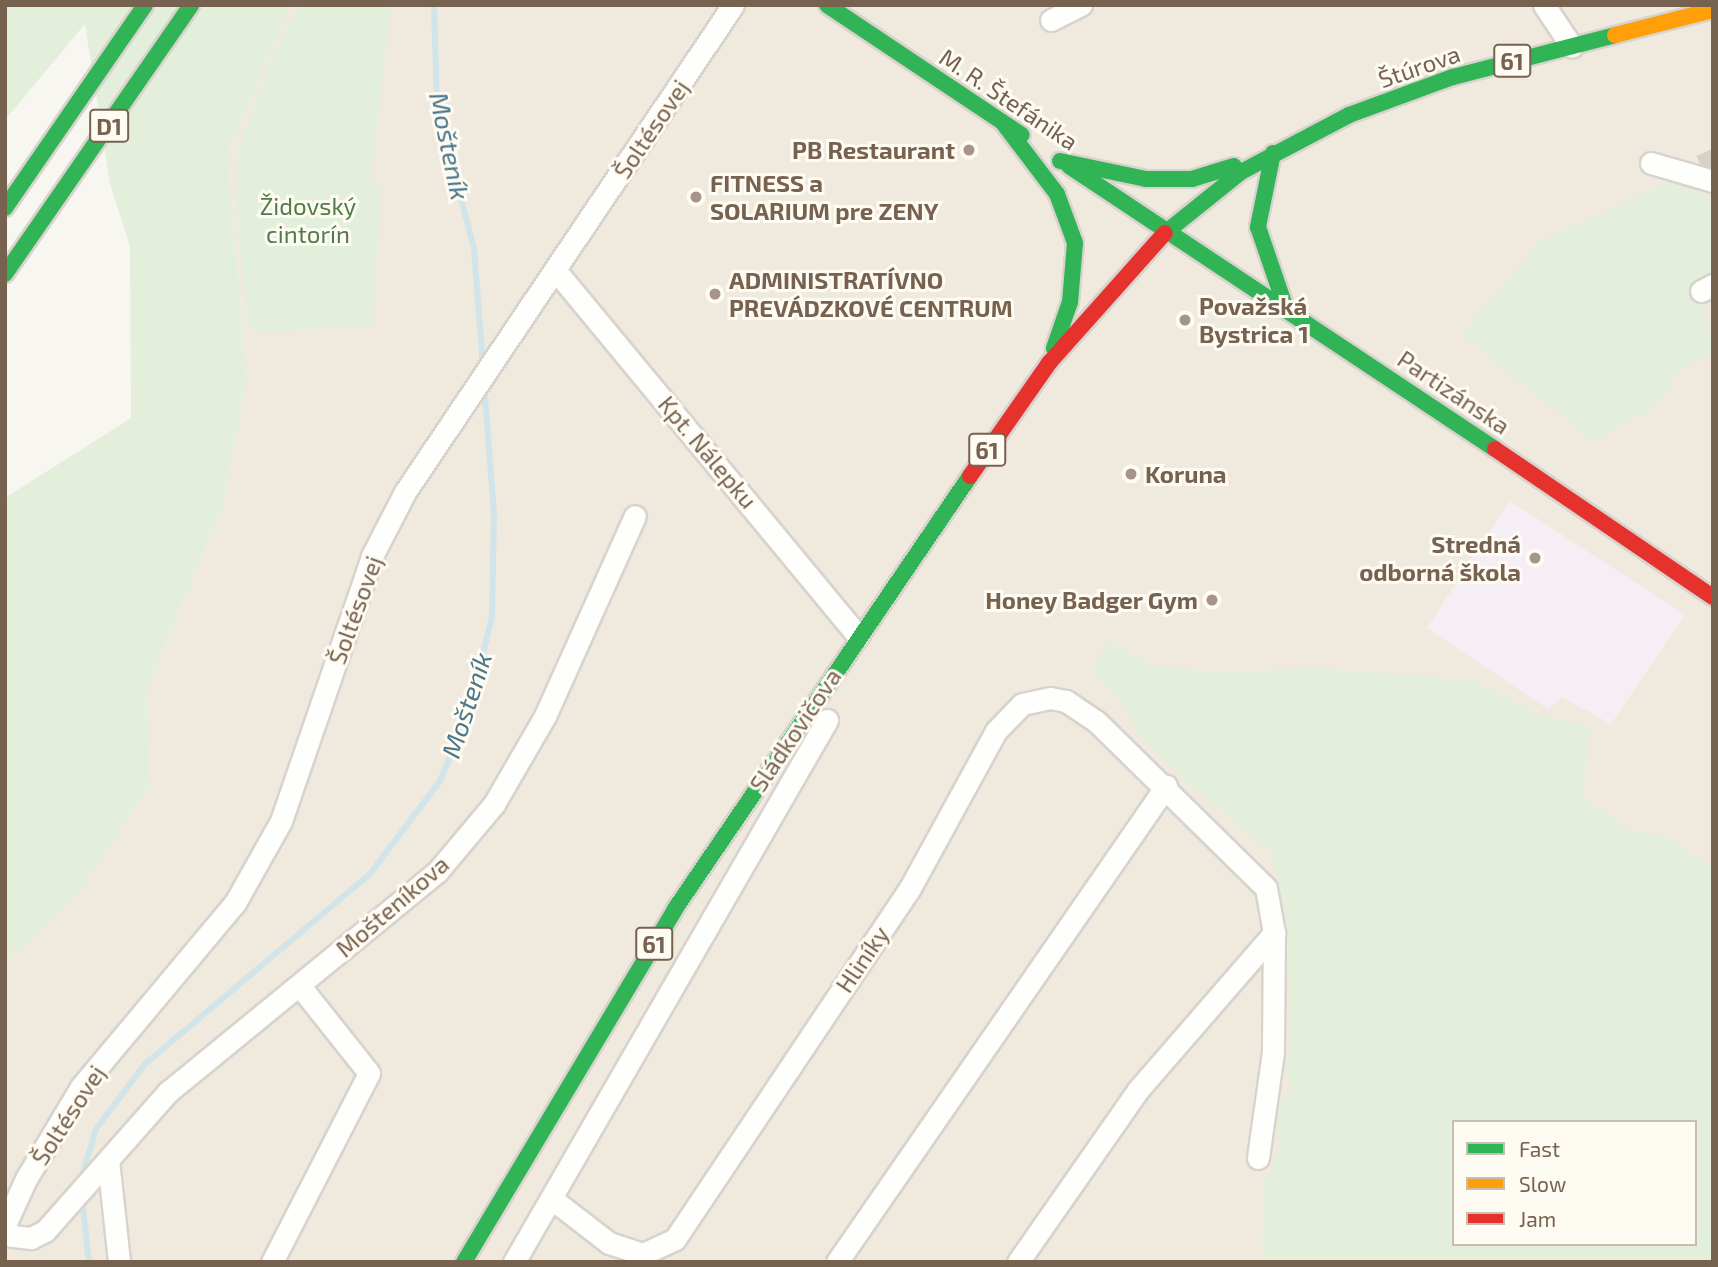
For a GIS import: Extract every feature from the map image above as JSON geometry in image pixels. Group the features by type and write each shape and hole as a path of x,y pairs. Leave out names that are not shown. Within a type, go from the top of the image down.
{"main road":[{"name":"D1","path":"5,208 145,5"},
{"name":"D1","path":"5,274 191,5"},
{"name":"M. R. Štefánika","path":"827,5 1060,161 1167,228"},
{"name":"Štúrova","path":"1167,228 1273,153 1393,97 1496,64 1713,10"},
{"path":"1003,123 1057,194 1075,243 1070,302 1049,363"},
{"path":"1060,161 1146,179 1192,180 1273,153 1258,227 1267,263 1285,306"},
{"name":"Sládkovičova","path":"464,1262 675,909 858,636 1049,363 1167,228"},
{"name":"Partizánska","path":"1167,228 1713,597"},
{"path":"818,698 827,720"}],"street":[{"name":"Šoltésovej","path":"5,1225 26,1180 81,1087 236,903 281,821 372,556 405,492 477,389 733,5"},
{"path":"1051,20 1081,5"},
{"path":"1544,5 1572,47"},
{"path":"1651,163 1713,181"},
{"name":"Kpt. Nálepku","path":"556,271 858,636"},
{"name":"Mošteníkova","path":"5,1235 31,1238 45,1231 167,1092 437,873 494,804 545,716 635,516"},
{"name":"Hliníky","path":"552,1199 609,1243 643,1254 675,1239 910,888 996,731 1022,705 1035,699 1066,701 1096,721 1256,874 1271,901 1275,933 1273,1052 1258,1158"},
{"name":"Sládkovičova","path":"514,1262 827,720"},
{"path":"837,1262 1166,786"},
{"path":"1018,1262 1138,1090 1275,933"},
{"path":"272,1262 369,1073 299,985"},
{"path":"108,1160 119,1262"},
{"path":"5,1192 26,1180"}],"shaded area":[{"path":"292,5 1713,5 1713,1262 5,1262 5,963 82,889 150,785 148,686 223,506 247,377 228,152"},
{"name":"Stredná odborná škola","path":"1510,501 1685,615 1611,724 1562,697 1548,709 1427,628"}],"green space":[{"path":"5,5 292,5 228,152 247,377 223,506 148,686 150,785 82,889 5,963 5,498 131,418 130,246 110,184 85,24 5,120"},
{"name":"Židovský cintorín","path":"299,5 391,5 370,186 381,187 373,325 260,333 248,328 236,204 238,151 274,53"},
{"path":"1678,179 1700,185 1713,213 1713,275 1692,285 1713,338 1713,352 1672,374 1672,387 1656,406 1593,441 1461,334 1541,240"},
{"path":"1107,641 1153,666 1225,672 1316,668 1470,680 1534,712 1589,727 1583,797 1630,830 1667,838 1713,868 1713,1262 1267,1262 1262,1244 1264,1179 1280,1149 1271,1107 1293,1091 1286,1070 1292,1026 1285,913 1270,851 1185,780 1136,730 1118,697 1093,671"}],"waterway":[{"name":"Mošteník","path":"434,5 437,105 474,249 483,367"},
{"name":"Mošteník","path":"80,1183 96,1129 145,1064 370,874 440,781 470,709 492,616 494,512 484,385"},
{"name":"Mošteník","path":"82,1198 89,1262"}],"tunnel":[{"path":"1706,151 1713,166"}],"traffic: fast":[{"path":"5,208 145,5"},
{"path":"5,274 191,5"},
{"path":"827,5 1022,135"},
{"path":"1165,233 1241,172 1349,115 1453,77 1615,35"},
{"path":"1003,123 1057,194 1075,243 1070,302 1054,348"},
{"path":"1273,153 1258,227 1285,306"},
{"path":"1060,161 1146,179 1192,179 1234,166"},
{"path":"1069,166 1495,449"},
{"path":"464,1262 675,909 970,476"}],"traffic: slow":[{"path":"1615,35 1713,10"}],"traffic: jam":[{"path":"970,476 1049,363 1165,233"},
{"path":"1495,449 1713,597"}],"place":[{"name":"PB Restaurant","path":"969,150"},
{"name":"FITNESS a SOLARIUM pre ZENY","path":"696,197"},
{"name":"ADMINISTRATÍVNO PREVÁDZKOVÉ CENTRUM","path":"715,294"},
{"name":"Považská Bystrica 1","path":"1185,320"},
{"name":"Koruna","path":"1131,474"},
{"name":"Stredná odborná škola","path":"1535,558"},
{"name":"Honey Badger Gym","path":"1212,600"}]}
